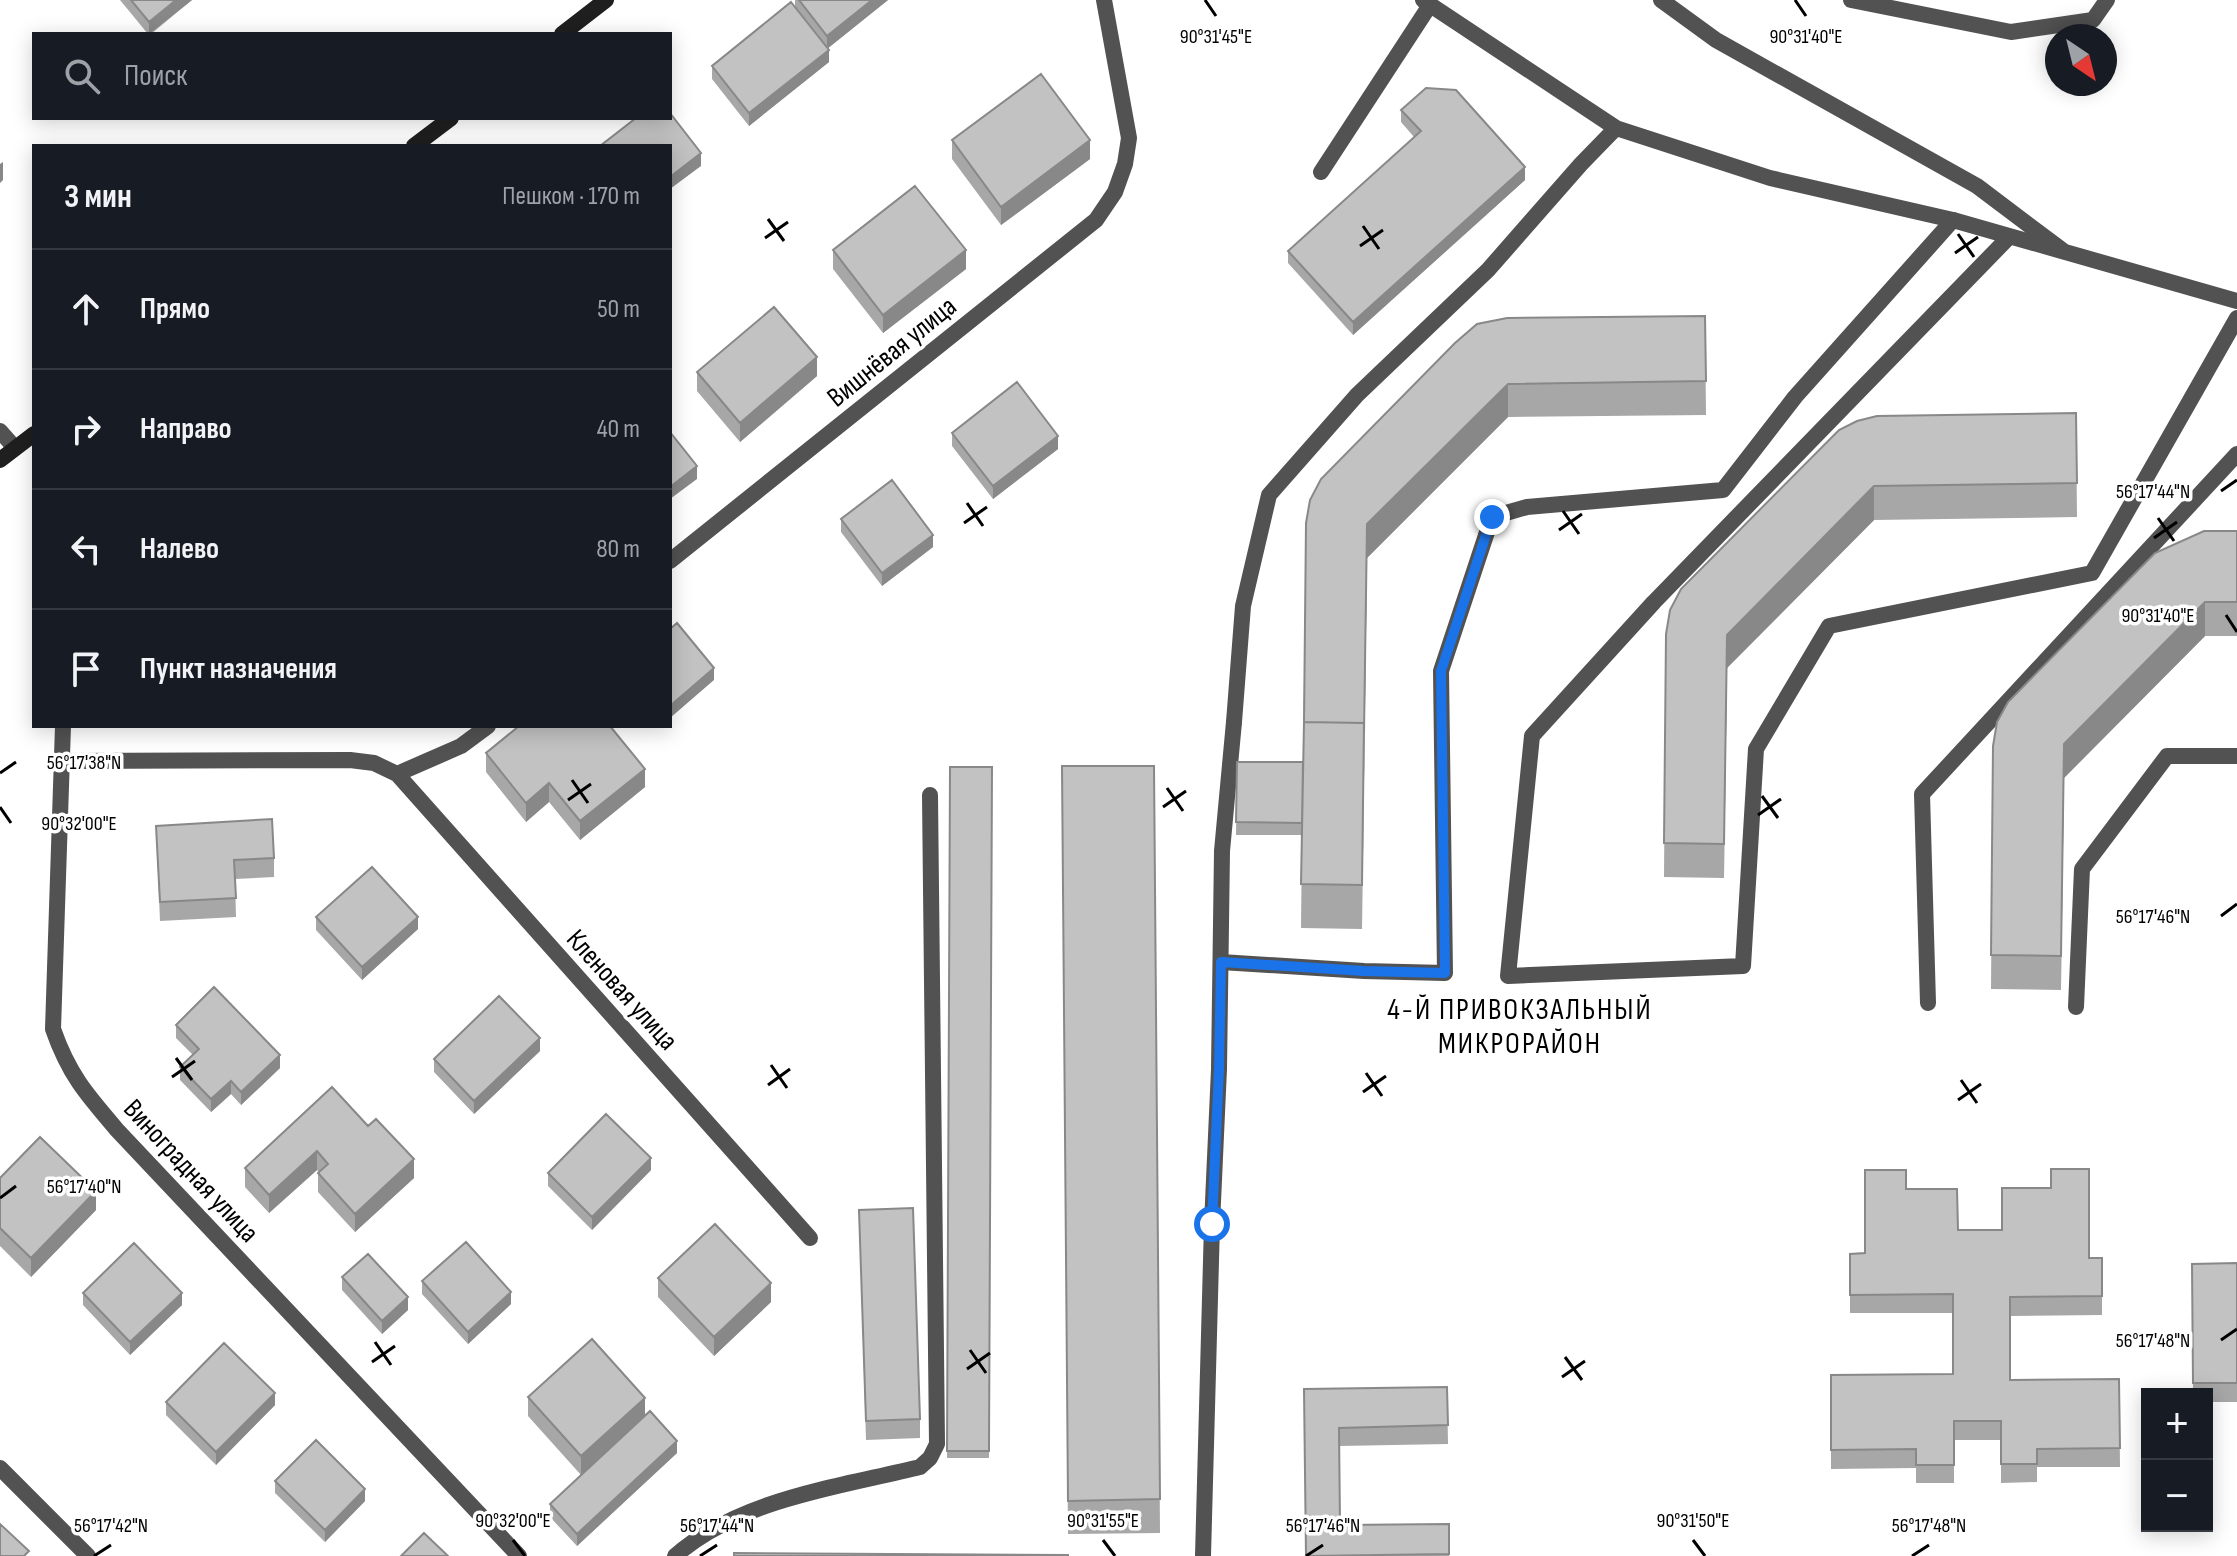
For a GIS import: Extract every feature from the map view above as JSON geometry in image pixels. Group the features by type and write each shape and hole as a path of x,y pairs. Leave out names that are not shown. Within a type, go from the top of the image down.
{"street":[{"path":"565,32 606,0"},
{"name":"Вишнёвая улица","path":"672,559 1096,220 1115,192 1125,164 1129,138 1104,0"},
{"path":"1661,0 1716,40 1977,186 2067,253"},
{"path":"1851,0 2011,32 2093,20 2107,0"},
{"path":"1321,172 1427,3 1616,128 1770,178 1953,220 2237,301"},
{"path":"417,144 448,120"},
{"path":"1203,1556 1222,851 1243,606 1269,495 1357,395 1488,270 1616,128"},
{"path":"1221,962 1445,973 1441,671 1492,517 1527,507 1723,490 1795,397 1953,220"},
{"path":"2009,237 1654,602 1532,736 1508,976 1743,966 1756,749 1829,626 2092,573 2237,318"},
{"path":"0,431 15,448"},
{"path":"0,460 32,435"},
{"path":"1928,1003 1922,794 2237,454"},
{"name":"Виноградная улица","path":"63,728 53,1029 62,1057 78,1083 118,1131 519,1556"},
{"path":"63,761 350,760 374,763 397,774 461,746 485,728"},
{"path":"2076,1007 2082,869 2167,756 2237,756"},
{"name":"Кленовая улица","path":"397,774 810,1238"},
{"path":"675,1556 689,1544 738,1516 780,1501 920,1467 930,1458 937,1444 930,795"},
{"path":"0,1468 88,1556"}],"building":[{"path":"131,0 176,0 149,22"},
{"path":"799,0 872,0 827,36"},
{"path":"791,2 829,50 749,113 712,66"},
{"path":"1041,74 1090,140 1001,207 952,140"},
{"path":"1426,88 1456,90 1525,167 1353,322 1288,251 1421,131 1401,110"},
{"path":"672,116 701,153 672,175 672,144 603,144 633,120 672,120"},
{"path":"915,186 966,250 883,315 833,250"},
{"path":"774,307 817,357 740,423 697,372"},
{"path":"1705,316 1706,381 1508,384 1367,524 1364,733 1364,723 1304,722 1306,523 1310,500 1321,479 1455,343 1477,324 1507,318"},
{"path":"1017,382 1058,436 993,486 952,433"},
{"path":"2076,413 2077,483 1874,486 1727,635 1724,844 1664,843 1666,634 1670,610 1681,589 1839,430 1857,421 1877,416"},
{"path":"672,435 697,466 672,485"},
{"path":"892,480 933,535 882,573 841,519"},
{"path":"2204,531 2237,531 2237,602 2205,602 2064,744 2061,956 1991,955 1993,746 1997,722 2008,702 2155,553"},
{"path":"677,623 714,668 672,704 672,627"},
{"path":"1304,722 1364,723 1362,885 1301,884"},
{"path":"517,728 612,728 645,769 580,821 549,783 526,803 486,753"},
{"path":"1237,762 1303,762 1302,823 1236,822"},
{"path":"1062,766 1154,766 1160,1499 1068,1501"},
{"path":"950,767 992,767 989,1451 947,1451"},
{"path":"272,819 274,858 234,860 236,898 160,902 156,826"},
{"path":"372,867 418,917 362,967 316,917"},
{"path":"214,987 280,1055 241,1092 231,1081 211,1099 180,1067 199,1049 176,1025"},
{"path":"499,996 540,1038 474,1101 434,1059"},
{"path":"332,1087 368,1126 376,1119 414,1159 355,1214 318,1173 328,1164 317,1151 269,1195 245,1168"},
{"path":"606,1114 651,1158 592,1217 548,1173"},
{"path":"40,1137 96,1191 31,1258 0,1228 0,1178"},
{"path":"2051,1169 2089,1169 2089,1258 2102,1258 2102,1296 2010,1297 2010,1380 2119,1379 2120,1448 2037,1449 2037,1464 2001,1464 2001,1421 1954,1421 1954,1465 1916,1465 1916,1449 1831,1450 1831,1375 1953,1374 1953,1294 1850,1295 1850,1254 1865,1253 1865,1170 1906,1170 1906,1189 1957,1189 1958,1230 2002,1230 2002,1188 2051,1188"},
{"path":"913,1208 920,1419 866,1421 859,1210"},
{"path":"715,1224 771,1283 714,1337 658,1278"},
{"path":"466,1242 511,1292 468,1332 422,1281"},
{"path":"134,1243 182,1293 130,1342 83,1293"},
{"path":"368,1254 408,1297 382,1321 342,1277"},
{"path":"2237,1263 2237,1383 2193,1383 2192,1264"},
{"path":"592,1339 645,1398 581,1456 528,1397"},
{"path":"224,1343 275,1393 216,1452 166,1402"},
{"path":"1447,1387 1448,1425 1339,1428 1340,1525 1449,1524 1449,1554 1306,1556 1304,1389"},
{"path":"650,1411 677,1441 577,1534 550,1504"},
{"path":"316,1440 365,1489 325,1530 275,1481"},
{"path":"0,1524 29,1551 24,1556 0,1556"},
{"path":"424,1533 448,1556 401,1556"},
{"path":"734,1553 1068,1555 1068,1556 734,1556"}],"district":[{"name":"4-Й ПРИВОКЗАЛЬНЫЙ МИКРОРАЙОН","path":"1520,1026"}],"route":[{"path":"1212,1224 1221,962 1445,973 1441,671 1492,517"}]}
